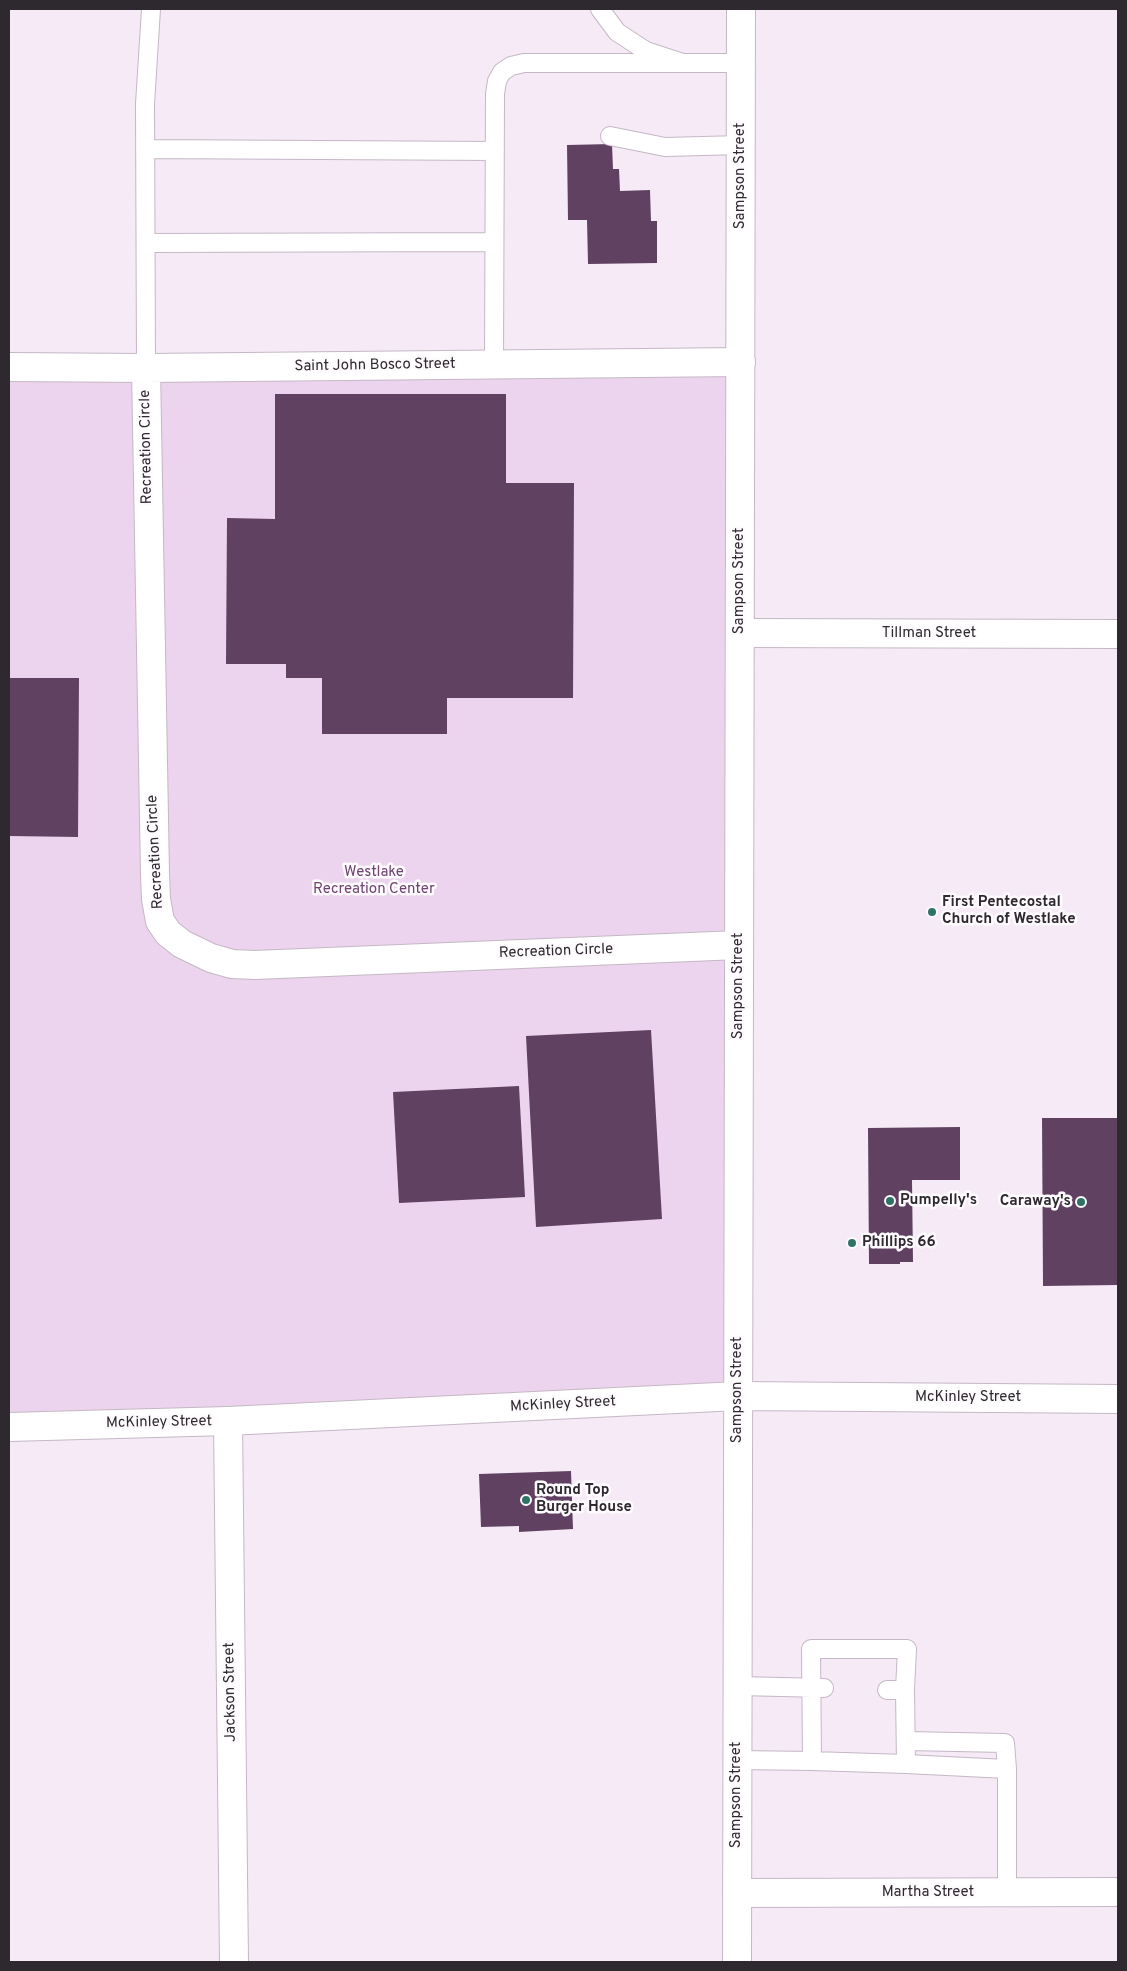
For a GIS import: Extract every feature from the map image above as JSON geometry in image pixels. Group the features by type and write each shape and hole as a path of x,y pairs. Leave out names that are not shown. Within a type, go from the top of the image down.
{"street":[{"name":"Sampson Street","path":"737,1962 741,9"},
{"name":"Saint John Bosco Street","path":"9,367 146,368 741,362"},
{"name":"Recreation Circle","path":"146,368 155,883 160,921 168,933 182,944 211,958 232,964 255,965 739,945"},
{"name":"Tillman Street","path":"740,633 1118,634"},
{"name":"McKinley Street","path":"9,1427 228,1421 738,1396 1118,1399"},
{"name":"Jackson Street","path":"228,1421 234,1962"},
{"name":"Martha Street","path":"737,1893 1118,1892"}],"lane":[{"path":"146,368 145,104 151,9"},
{"path":"600,9 617,32 646,51 683,63"},
{"path":"494,364 494,94 496,81 502,72 511,66 524,63 741,63"},
{"path":"610,136 665,147 741,145"},
{"path":"145,149 494,150"},
{"path":"146,243 494,242"},
{"path":"812,1761 817,1688 810,1649 907,1649 905,1690 906,1764"},
{"path":"738,1686 817,1688"},
{"path":"887,1690 905,1690"},
{"path":"906,1740 1005,1743 1007,1769 1007,1893"},
{"path":"737,1760 906,1764 1007,1769"}],"green space":[{"name":"Westlake Recreation Center","path":"741,362 738,1396 9,1427 9,367"}],"building":[{"path":"612,144 613,169 619,169 620,191 650,190 651,221 657,221 657,263 588,264 587,220 568,220 567,145"},
{"path":"275,394 506,394 506,483 574,483 573,698 447,698 447,734 322,734 322,678 286,678 286,664 226,664 227,518 275,519"},
{"path":"9,678 79,678 78,837 9,836"},
{"path":"651,1030 662,1219 536,1227 526,1036"},
{"path":"519,1086 525,1197 399,1203 393,1092"},
{"name":"Caraway's","path":"1042,1118 1118,1118 1118,1285 1043,1286"},
{"name":"Pumpelly's","path":"960,1127 960,1180 912,1180 913,1262 869,1264 868,1128"},
{"name":"Round Top Burger House","path":"571,1471 573,1529 519,1532 519,1526 481,1527 479,1474"}],"place":[{"name":"First Pentecostal Church of Westlake","path":"932,912"},
{"name":"Pumpelly's","path":"890,1201"},
{"name":"Caraway's","path":"1081,1202"},
{"name":"Phillips 66","path":"852,1243"},
{"name":"Round Top Burger House","path":"526,1500"}]}
